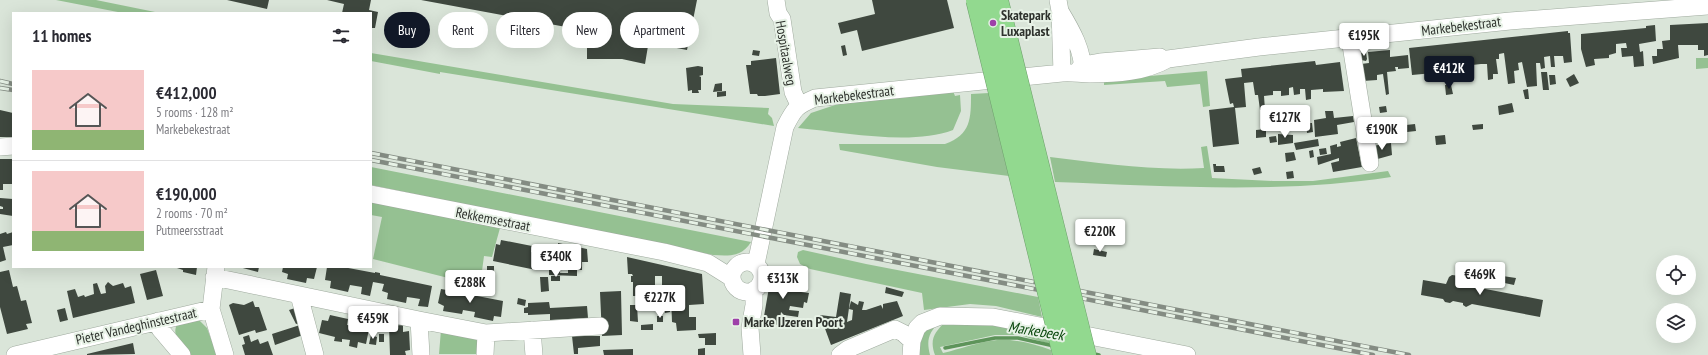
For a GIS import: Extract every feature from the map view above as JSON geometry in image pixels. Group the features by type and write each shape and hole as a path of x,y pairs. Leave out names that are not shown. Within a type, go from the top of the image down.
{"highway":[{"path":"977,0 1064,355"},
{"path":"997,0 1085,355"}],"street":[{"name":"Hospitaalweg","path":"776,0 778,13 782,19 793,92 799,105"},
{"path":"1059,5 1076,71"},
{"name":"Markebekestraat","path":"756,264 785,128 793,111 799,105 815,98 1076,71 1137,70 1158,65 1168,59 1259,47 1350,39 1510,20 1708,6"},
{"path":"1350,39 1370,163"},
{"path":"0,147 12,146"},
{"name":"Rekkemsestraat","path":"372,194 627,245 708,263 725,263 734,272"},
{"path":"748,262 756,264 762,275 759,286 749,291 736,286 734,272 748,262"},
{"path":"225,355 211,309 215,272 299,295 486,333 600,326"},
{"path":"749,291 754,304 750,328 752,355"},
{"path":"299,295 315,355"},
{"name":"Pieter Vandeghinstestraat","path":"15,355 211,309"},
{"path":"912,348 917,328 922,323 940,316 992,317 1187,355"},
{"path":"419,320 421,355"},
{"path":"158,321 160,329 182,355"},
{"path":"840,355 848,349 895,329 912,348"},
{"path":"532,330 534,355"},
{"path":"485,355 486,333"}],"green space":[{"path":"56,0 96,0 155,12 118,12"},
{"path":"372,53 673,104 769,108 768,114 772,118 774,126 440,72 440,74 372,61"},
{"path":"1696,58 1708,58 1708,68 1696,69"},
{"path":"1207,71 1210,106 1203,107 1200,84 1167,87 1165,81 1104,85 1104,80"},
{"path":"953,91 955,96 960,95 961,111 953,130 936,135 897,137 856,135 798,128 811,113 847,101"},
{"path":"989,93 1009,176 937,167 840,150 839,144 945,144 954,140 965,131 970,118 971,94"},
{"path":"1207,146 1212,178 1313,181 1388,171 1391,177 1307,186 1265,187 1181,187 1055,182 1050,157 1146,167 1185,169 1204,168 1201,147"},
{"path":"372,167 751,242 739,253 724,256 372,185"},
{"path":"372,202 500,228 492,257 484,256 480,286 373,259 382,217 372,215"},
{"path":"803,250 866,264 1038,297 1042,317 996,306 970,304 924,310 922,293 810,269 800,264 797,257 798,252"},
{"path":"198,319 207,328 217,355 191,355 178,341 175,333 177,324"},
{"path":"962,319 1047,332 1050,344 1019,335 995,335 940,347 943,353 983,342 1011,340 1025,342 1051,350 1052,355 935,355 933,340 936,332 946,321"},
{"path":"940,321 929,336 928,345 930,355 919,355 916,348 922,330"},
{"path":"441,330 478,334 477,354 439,354"}],"building":[{"path":"227,0 269,0 267,9"},
{"path":"327,0 371,0 369,10 378,12 375,28 372,28 372,12 342,12 344,4"},
{"path":"421,0 697,0 695,12 620,12 620,48 648,48 645,64 622,59 587,59 587,48 612,48 612,12 562,12 562,26 554,25 554,12 496,12 496,14"},
{"path":"872,0 947,0 954,28 862,51 857,30 841,34 838,23 875,14"},
{"path":"1708,23 1708,55 1704,56 1704,50 1698,50 1698,45 1678,45 1679,58 1653,64 1652,56 1657,56 1657,49 1663,49 1662,41 1670,40 1670,25"},
{"path":"1655,25 1656,41 1639,44 1640,52 1643,51 1644,66 1634,67 1633,56 1622,57 1621,48 1627,48 1626,43 1616,44 1616,53 1609,55 1609,58 1594,59 1595,65 1586,67 1581,49 1581,34 1646,28 1646,26"},
{"path":"1568,31 1568,33 1570,33 1572,62 1564,63 1563,56 1554,56 1555,67 1551,67 1550,56 1544,57 1545,68 1541,69 1540,63 1536,63 1537,86 1527,87 1522,62 1518,63 1519,70 1514,71 1515,83 1508,84 1504,53 1499,54 1499,59 1496,59 1498,74 1493,74 1493,79 1488,80 1487,64 1472,65 1473,75 1469,75 1470,81 1467,81 1466,76 1445,80 1444,72 1412,75 1409,48"},
{"path":"845,45 847,55 843,56 841,46"},
{"path":"677,48 687,48 687,50"},
{"path":"753,50 760,51 759,56 752,55"},
{"path":"1390,50 1390,57 1408,55 1409,68 1398,69 1398,67 1395,67 1396,71 1387,72 1389,94 1386,95 1383,74 1377,75 1377,80 1363,81 1361,64 1369,63 1368,52"},
{"path":"1361,53 1366,53 1366,61 1361,60"},
{"path":"776,58 780,94 758,96 757,94 750,94 746,65 751,65 751,61"},
{"path":"1315,61 1316,65 1340,62 1344,91 1323,92 1323,89 1311,90 1311,99 1306,100 1305,89 1300,89 1300,94 1294,95 1293,87 1289,88 1289,95 1281,96 1281,91 1273,91 1273,95 1264,96 1265,110 1260,110 1258,95 1255,95 1253,82 1244,83 1246,107 1235,108 1239,144 1213,147 1209,110 1234,107 1233,103 1230,104 1225,79 1242,77 1241,69"},
{"path":"698,66 703,67 703,75 699,76 701,77 701,90 698,90 699,93 692,93 692,90 688,91 686,68"},
{"path":"1541,72 1547,72 1549,90 1543,90"},
{"path":"1574,74 1579,83 1570,87 1566,79"},
{"path":"1549,75 1555,75 1556,84 1550,85"},
{"path":"722,83 722,91 713,92 715,84"},
{"path":"1445,85 1451,85 1453,94 1446,95"},
{"path":"1528,89 1529,99 1525,99 1523,90"},
{"path":"726,91 726,96 717,97 717,92"},
{"path":"1512,103 1514,112 1499,115 1498,106"},
{"path":"1386,106 1387,112 1380,113 1379,107"},
{"path":"0,110 12,113 12,137 0,137"},
{"path":"1325,111 1333,111 1334,118 1353,116 1354,122 1337,125 1338,134 1315,137 1314,120 1326,118"},
{"path":"1306,123 1312,123 1313,132 1307,133"},
{"path":"1415,124 1416,131 1407,132 1406,125"},
{"path":"1483,124 1483,129 1473,130 1472,125"},
{"path":"1266,129 1266,137 1256,138 1256,130"},
{"path":"1278,134 1293,135 1293,143 1278,145"},
{"path":"1445,135 1446,144 1436,145 1435,136"},
{"path":"1276,136 1277,142 1270,143 1269,137"},
{"path":"1356,138 1362,167 1333,172 1331,163 1339,161 1339,158 1318,165 1317,157 1331,154 1330,146 1337,144 1337,147 1341,146 1340,142"},
{"path":"1318,139 1319,146 1296,150 1294,143"},
{"path":"1391,143 1392,155 1374,160 1372,146"},
{"path":"1326,148 1327,154 1320,155 1319,149"},
{"path":"1313,150 1314,157 1310,158 1309,151"},
{"path":"1294,152 1296,160 1286,162 1285,153"},
{"path":"0,159 12,159 12,184 3,184 3,190 0,190"},
{"path":"1213,164 1216,164 1216,166 1224,166 1225,172 1214,172"},
{"path":"1260,167 1262,173 1254,175 1252,169"},
{"path":"1293,171 1294,178 1287,179 1286,172"},
{"path":"0,198 12,199 12,216 0,214 0,209 3,209 3,207 0,206"},
{"path":"12,232 12,245 3,247 6,260 0,262 0,234"},
{"path":"501,240 532,246 531,252 539,254 536,270 493,261 496,244 500,245"},
{"path":"558,243 587,249 588,262 582,262 582,270 577,270 577,276 549,275 549,270 560,270 560,273 568,273 568,270 565,270 565,262 558,262"},
{"path":"1094,249 1107,252 1106,257 1093,255"},
{"path":"627,257 702,274 704,304 689,305 689,317 696,317 696,330 677,331 676,323 672,322 671,295 664,295 664,290 662,290 662,276 655,276 655,288 637,287 638,296 633,296 633,282 631,282 631,276 633,276 632,274 628,274"},
{"path":"487,266 494,266 494,278 491,278 493,293 487,292"},
{"path":"177,268 197,268 196,275 183,272 183,270"},
{"path":"243,268 259,268 258,272"},
{"path":"283,268 317,268 314,279 307,278 306,283 287,279 288,274 282,272"},
{"path":"327,268 348,268 380,273 380,275 432,286 428,307 418,306 420,299 407,297 406,303 387,299 388,293 382,291 384,284 373,282 370,296 361,294 362,287 350,285 348,292 330,288 331,281 325,280"},
{"path":"9,270 13,287 17,286 21,301 26,300 32,323 26,324 28,329 7,334 0,307 0,272"},
{"path":"156,270 163,296 147,300 140,274"},
{"path":"1452,275 1469,277 1474,281 1475,287 1543,300 1540,317 1472,304 1466,307 1463,303 1453,301 1450,303 1445,302 1443,299 1421,295 1423,280 1446,284 1449,277"},
{"path":"1496,275 1516,278 1514,285 1495,281"},
{"path":"551,276 560,276 560,281 551,281"},
{"path":"771,276 798,281 797,289 801,290 801,292 809,293 807,303 804,302 803,308 790,306 789,310 799,311 798,317 784,315 781,312 779,325 763,322"},
{"path":"540,277 548,277 549,291 541,292"},
{"path":"108,282 113,286 123,283 125,288 131,286 135,303 73,318 67,291 75,289 78,297 84,295 85,297 94,294 93,284 97,283 101,294 106,293 105,286"},
{"path":"886,287 904,292 902,297 885,293"},
{"path":"459,288 472,291 472,295 503,301 501,317 494,316 493,321 474,317 475,312 463,310 462,314 443,311 444,306 438,303 441,289 458,292"},
{"path":"621,291 622,335 602,336 600,292"},
{"path":"840,292 851,294 847,322 852,320 853,310 849,309 851,301 858,305 859,301 864,302 862,310 866,310 881,305 883,309 883,304 897,301 903,316 831,345 820,315 836,317"},
{"path":"518,298 526,300 525,306 517,304"},
{"path":"253,301 255,307 259,307 267,330 256,333 255,330 239,335 229,305 233,303 244,305"},
{"path":"549,302 550,308 587,306 588,318 550,320 550,314 528,315 528,313 524,313 524,308 528,307 528,303"},
{"path":"664,303 669,303 670,312 665,313"},
{"path":"630,305 637,305 638,322 630,321"},
{"path":"65,308 68,320 60,322 57,310"},
{"path":"295,308 300,323 296,324 289,310"},
{"path":"330,315 348,319 347,325 360,327 361,322 370,324 366,344 358,342 357,348 349,346 350,340 342,339 342,342 334,341 335,337 319,333 322,320 328,321"},
{"path":"657,316 663,316 663,322 657,322"},
{"path":"653,324 653,330 641,330 641,325"},
{"path":"300,325 303,335 275,345 272,334"},
{"path":"403,325 403,332 409,331 410,350 405,351 406,355 390,355 389,326"},
{"path":"716,333 716,345 705,345 705,338 699,338 698,334"},
{"path":"379,334 384,334 384,342 379,342"},
{"path":"249,335 251,342 258,339 260,344 268,341 273,355 245,355 242,345 245,344 243,337"},
{"path":"371,335 377,337 376,345 369,344"},
{"path":"572,336 600,336 600,346 578,348 578,354 574,354"},
{"path":"133,343 135,354 87,355 87,354"},
{"path":"705,348 705,355 698,355 698,349"},
{"path":"633,349 633,355 604,355 603,350"}],"waterway":[{"name":"Markebeek","path":"945,348 995,338 1018,338 1054,346"},
{"name":"Markebeek","path":"1091,353 1099,355"}],"railway":[{"path":"0,81 12,84"},
{"path":"0,88 12,90"},
{"path":"372,153 1409,355"},
{"path":"372,160 1373,355"}],"place":[{"name":"Skatepark Luxaplast","path":"993,23"},
{"name":"Marke IJzeren Poort","path":"736,322"}]}
